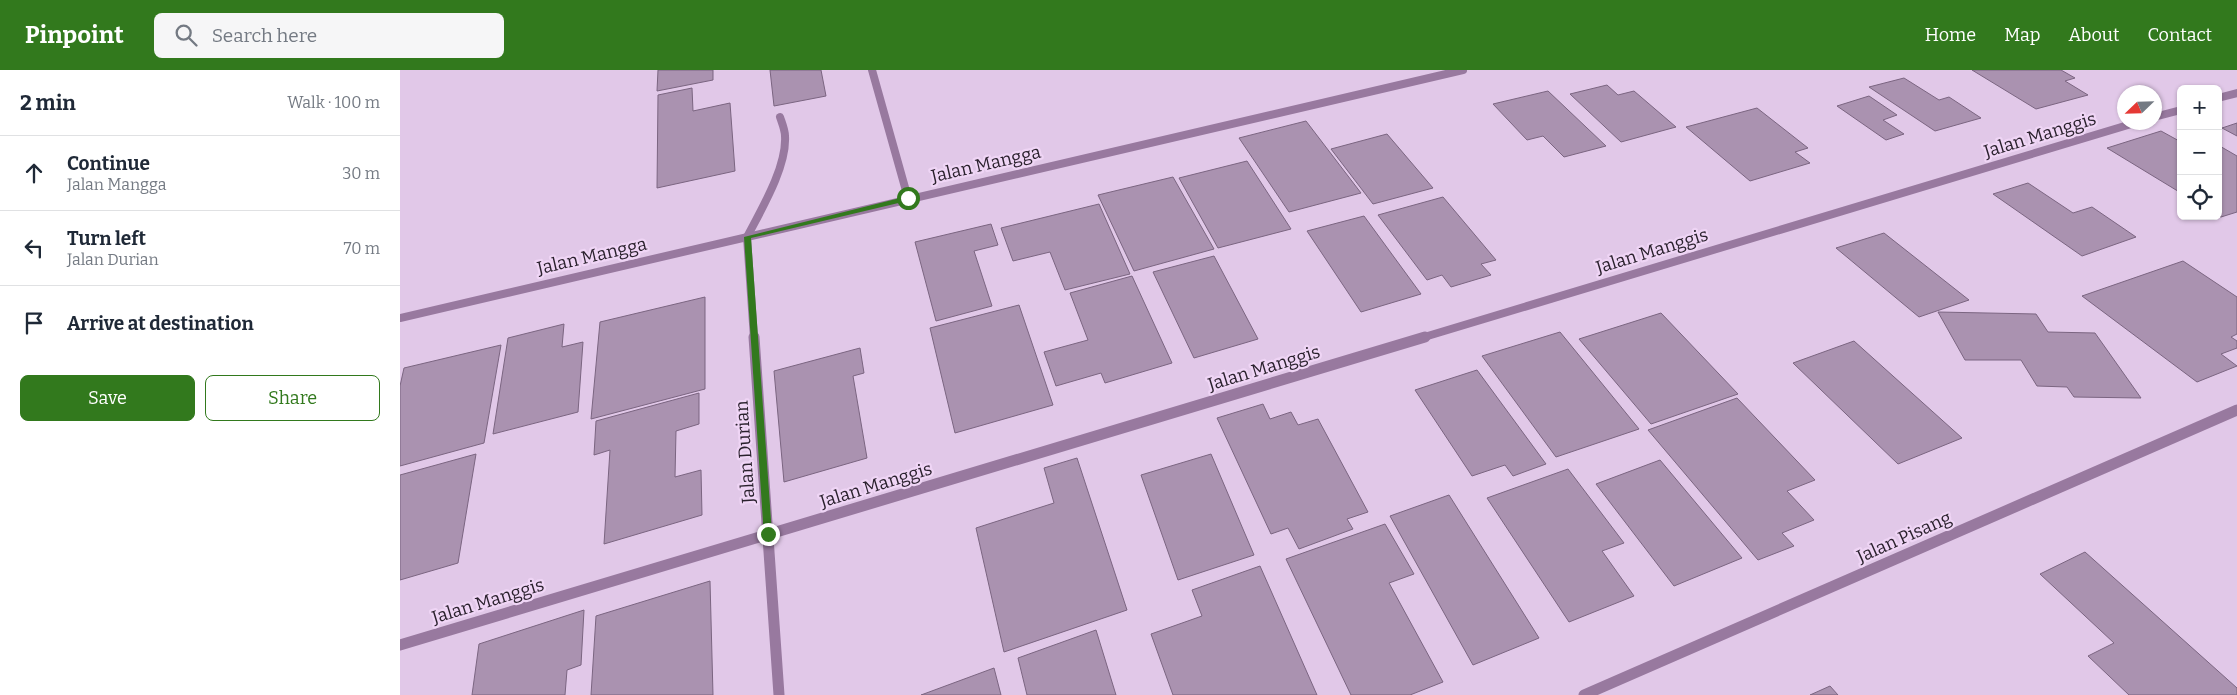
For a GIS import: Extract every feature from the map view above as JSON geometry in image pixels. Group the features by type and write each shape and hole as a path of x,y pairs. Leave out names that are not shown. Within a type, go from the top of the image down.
{"street":[{"path":"872,70 908,198"},
{"name":"Jalan Mangga","path":"400,318 1463,70"},
{"path":"2222,97 2237,93"},
{"path":"2162,115 2177,111"},
{"path":"747,237 768,199 780,160 785,136 780,117"},
{"name":"Jalan Manggis","path":"400,645 2117,128"},
{"name":"Jalan Durian","path":"747,237 779,695"},
{"name":"Jalan Pisang","path":"1584,695 2237,410"}],"building":[{"path":"658,70 713,70 713,80 657,91"},
{"path":"770,70 821,70 826,96 774,106"},
{"path":"1972,70 2061,70 2075,78 2065,81 2088,95 2036,109"},
{"path":"1904,78 1939,100 1949,97 1981,118 1935,131 1869,87"},
{"path":"1607,85 1618,95 1634,91 1676,127 1621,142 1570,94"},
{"path":"692,88 693,111 730,103 735,171 657,188 658,95"},
{"path":"1548,91 1606,146 1564,157 1543,136 1527,140 1493,104"},
{"path":"1869,96 1897,115 1883,120 1904,134 1886,140 1837,106"},
{"path":"1757,108 1808,148 1795,152 1810,163 1750,181 1686,127"},
{"path":"1306,121 1361,193 1289,212 1239,138"},
{"path":"2237,123 2237,136 2222,128"},
{"path":"2161,131 2177,140 2177,191 2107,148"},
{"path":"1387,134 1433,188 1373,204 1331,149"},
{"path":"2222,147 2237,156 2237,212 2222,217"},
{"path":"1247,161 1291,229 1218,248 1179,178"},
{"path":"1173,177 1214,249 1134,271 1098,195"},
{"path":"2028,183 2073,213 2092,207 2136,237 2082,256 1993,194"},
{"path":"1443,197 1496,260 1481,264 1491,275 1451,287 1442,275 1427,280 1378,215"},
{"path":"1099,204 1130,274 1065,290 1050,252 1013,261 1001,228"},
{"path":"1364,216 1421,294 1361,312 1307,231"},
{"path":"991,224 998,245 974,251 992,306 936,321 915,242"},
{"path":"1884,233 1969,300 1919,317 1836,248"},
{"path":"1214,256 1258,339 1194,358 1153,272"},
{"path":"2183,261 2237,297 2237,334 2231,337 2237,341 2237,348 2221,354 2237,366 2197,382 2082,296"},
{"path":"1132,276 1172,363 1105,383 1101,373 1056,386 1044,352 1088,340 1070,293"},
{"path":"705,297 705,389 591,419 600,322"},
{"path":"1019,305 1053,405 955,433 930,328"},
{"path":"1938,312 2036,314 2048,332 2095,333 2141,398 2074,397 2067,387 2037,386 2021,360 1965,360"},
{"path":"1661,313 1738,394 1651,424 1579,339"},
{"path":"564,324 562,347 583,342 578,412 493,434 508,338"},
{"path":"1560,332 1639,429 1556,457 1482,356"},
{"path":"1854,341 1962,438 1898,464 1793,363"},
{"path":"501,345 484,443 400,466 400,386 404,368"},
{"path":"860,348 864,373 853,376 867,458 784,482 774,371"},
{"path":"1477,370 1546,464 1513,476 1505,465 1472,476 1415,390"},
{"path":"699,393 699,424 676,431 675,477 701,470 702,515 604,544 610,450 594,455 596,421"},
{"path":"1737,398 1815,480 1787,491 1814,520 1782,533 1794,546 1758,560 1648,430"},
{"path":"1263,404 1270,419 1291,412 1298,425 1318,419 1368,512 1347,519 1353,529 1299,549 1288,528 1271,534 1217,418"},
{"path":"476,454 458,563 400,580 400,475"},
{"path":"1211,454 1254,555 1178,580 1141,475"},
{"path":"1077,458 1127,610 1004,652 976,528 1054,503 1044,468"},
{"path":"1660,460 1742,558 1674,586 1596,484"},
{"path":"1568,469 1624,543 1602,551 1634,596 1569,622 1487,498"},
{"path":"1449,495 1539,638 1473,665 1390,516"},
{"path":"1385,524 1414,574 1389,583 1443,682 1410,695 1351,695 1286,559"},
{"path":"2085,552 2237,688 2237,695 2129,695 2088,656 2114,643 2040,574"},
{"path":"1260,566 1317,695 1173,695 1151,634 1202,616 1192,590"},
{"path":"710,581 713,695 591,695 596,616"},
{"path":"584,610 581,665 567,670 565,695 472,695 479,644"},
{"path":"1096,630 1116,695 1027,695 1018,658"},
{"path":"994,668 1001,695 921,695"},
{"path":"1830,686 1838,695 1810,695"}],"route":[{"path":"768,534 747,237 908,198"}]}
